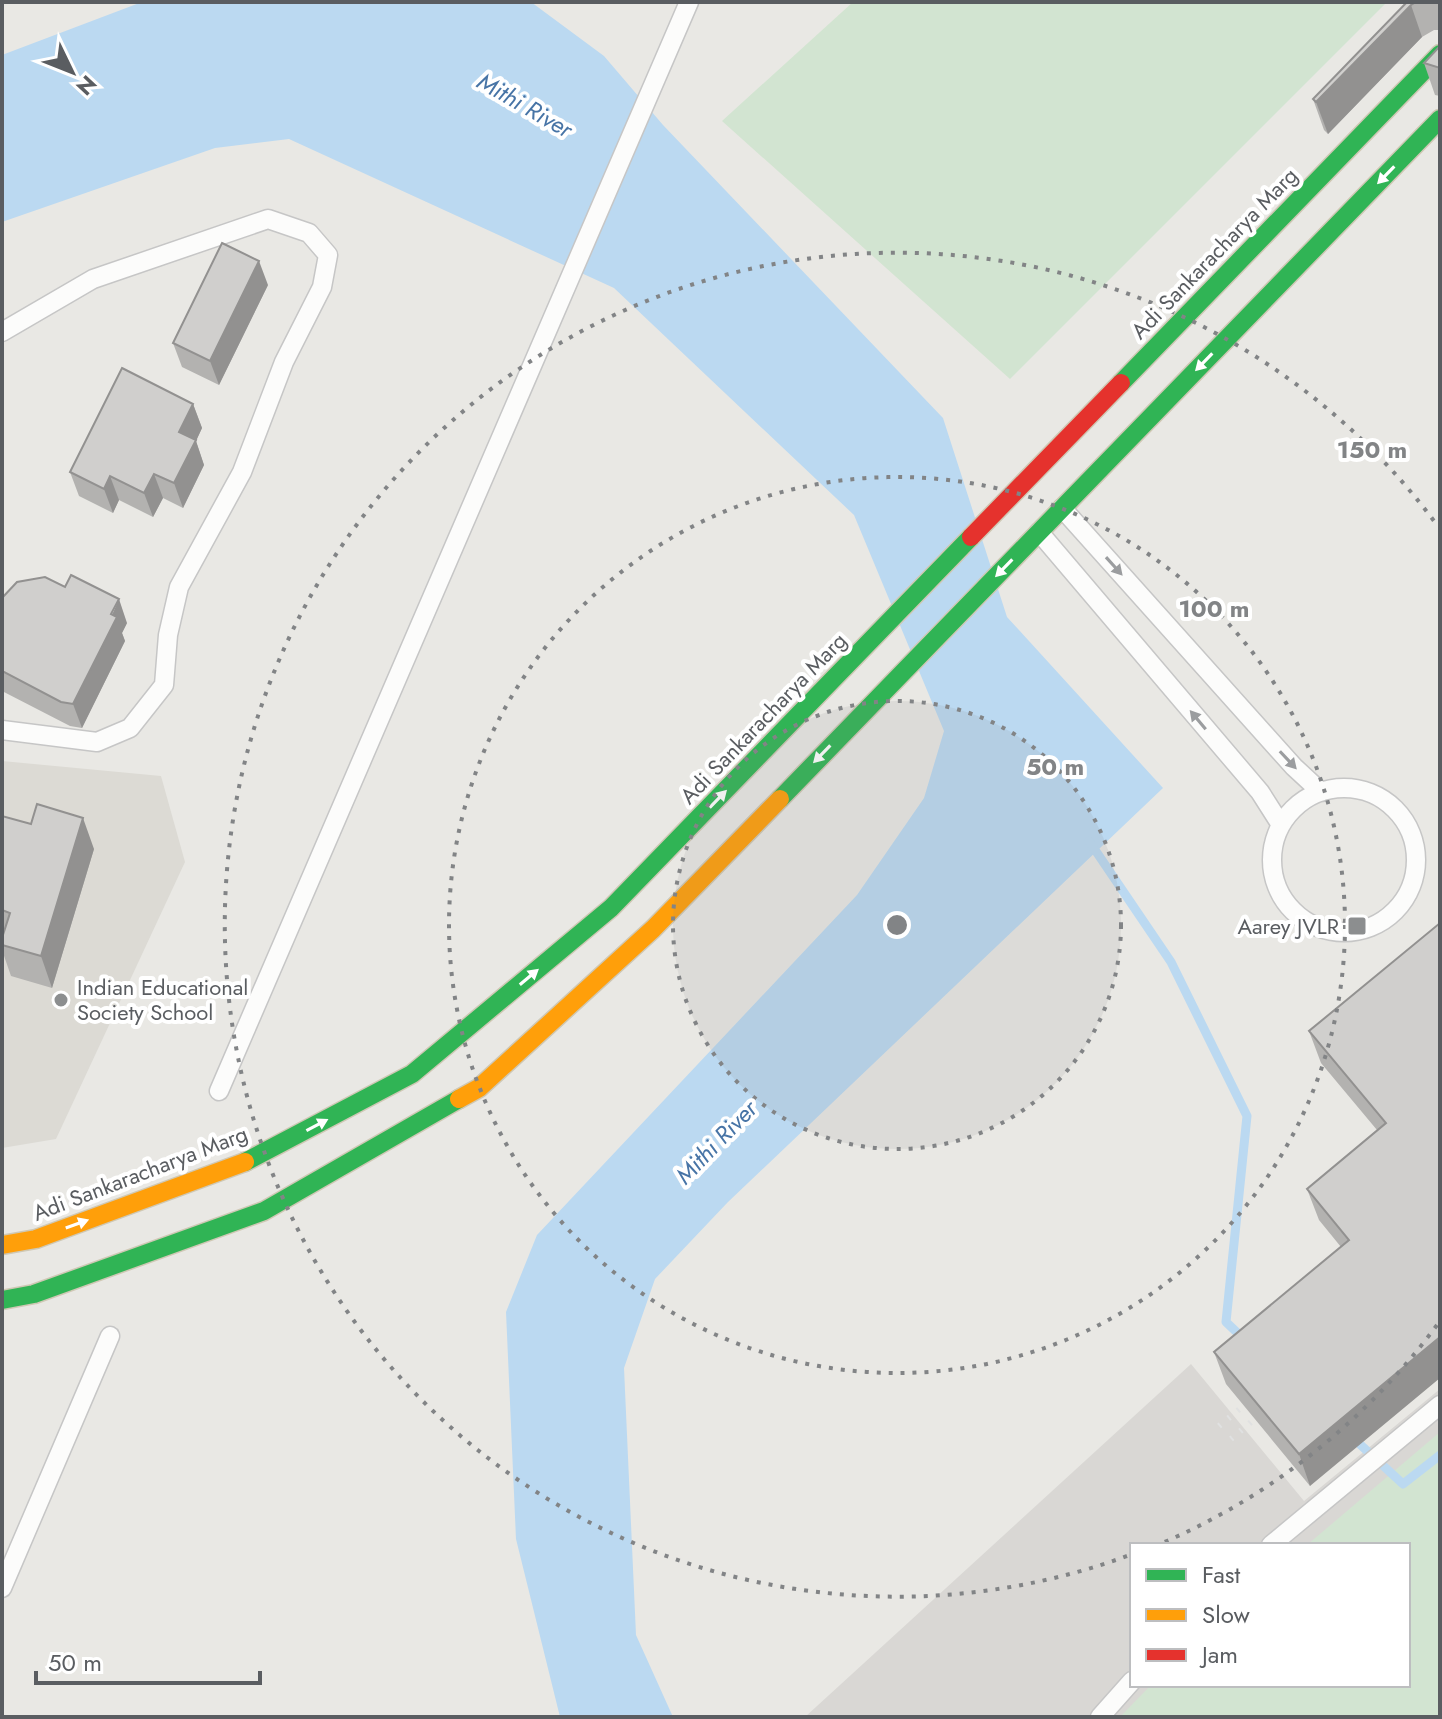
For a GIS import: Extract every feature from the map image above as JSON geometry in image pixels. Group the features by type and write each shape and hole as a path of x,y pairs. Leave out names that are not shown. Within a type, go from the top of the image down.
{"main road":[{"name":"Adi Sankaracharya Marg","path":"2,1245 36,1239 242,1164 424,1065 611,908 1440,54"},
{"path":"2,1300 34,1294 264,1211 479,1088 653,929 1440,119"}],"lane":[{"path":"219,1091 689,2"},
{"path":"2,332 93,279 268,219 309,233 328,255 322,287 284,362 242,472 179,587 168,635 164,685 130,728 97,742 2,730"},
{"path":"1062,508 1294,767 1321,792"},
{"path":"1039,532 1260,792 1281,825"},
{"path":"1356,789 1372,794 1400,814 1409,829 1416,854 1414,880 1407,896 1390,916 1367,929 1350,933 1332,932 1301,919 1283,899 1273,875 1273,849 1281,825 1292,811 1321,792 1356,789"},
{"path":"2,1588 110,1336"},
{"path":"1273,1543 1440,1405"},
{"path":"1100,1717 1130,1683"}],"shaded area":[{"name":"Indian Educational Society School","path":"2,761 161,776 185,862 56,1139 2,1148"},
{"path":"1191,1364 1304,1501 1440,1389 1440,1717 805,1717"}],"green space":[{"path":"853,2 1387,2 1010,379 722,121"},
{"path":"1440,1432 1440,1717 1120,1717 1149,1687 1410,1687 1410,1543 1309,1543"}],"water":[{"name":"Mithi River","path":"142,2 531,2 604,56 663,125 943,418 1007,617 1163,788 728,1202 655,1279 624,1368 636,1635 673,1717 560,1717 516,1539 506,1312 537,1235 857,895 924,798 944,731 854,515 614,288 289,139 215,148 2,222 2,55"}],"building":[{"path":"1407,2 1416,2 1316,102 1313,99"},
{"path":"1440,46 1440,68 1424,63"},
{"path":"222,243 259,261 210,361 173,343"},
{"path":"122,368 193,404 179,432 196,440 174,483 154,474 144,493 110,476 104,489 70,472"},
{"path":"71,575 119,599 111,614 117,617 73,704 61,702 2,671 2,598 17,582 45,577 65,587"},
{"path":"37,804 83,818 41,956 2,945 10,913 2,910 2,816 31,824"},
{"path":"1440,923 1440,1337 1299,1454 1214,1352 1349,1240 1307,1189 1386,1123 1309,1031"}],"waterway":[{"path":"1089,841 1171,962 1247,1116 1226,1322 1246,1341"},
{"path":"1352,1437 1403,1484 1440,1455"}],"railway":[{"path":"1219,1426 1259,1393"},
{"path":"1231,1439 1270,1406"}],"traffic: fast":[{"path":"1121,383 1440,54"},
{"path":"780,799 1440,119"},
{"path":"245,1162 412,1074 611,908 971,537"},
{"path":"2,1300 34,1294 264,1211 459,1099"}],"traffic: slow":[{"path":"459,1099 479,1088 653,929 780,799"},
{"path":"2,1245 36,1239 245,1162"}],"traffic: jam":[{"path":"971,537 1121,383"}],"place":[{"name":"Aarey JVLR","path":"1357,926"},
{"name":"Indian Educational Society School","path":"61,1000"}]}
